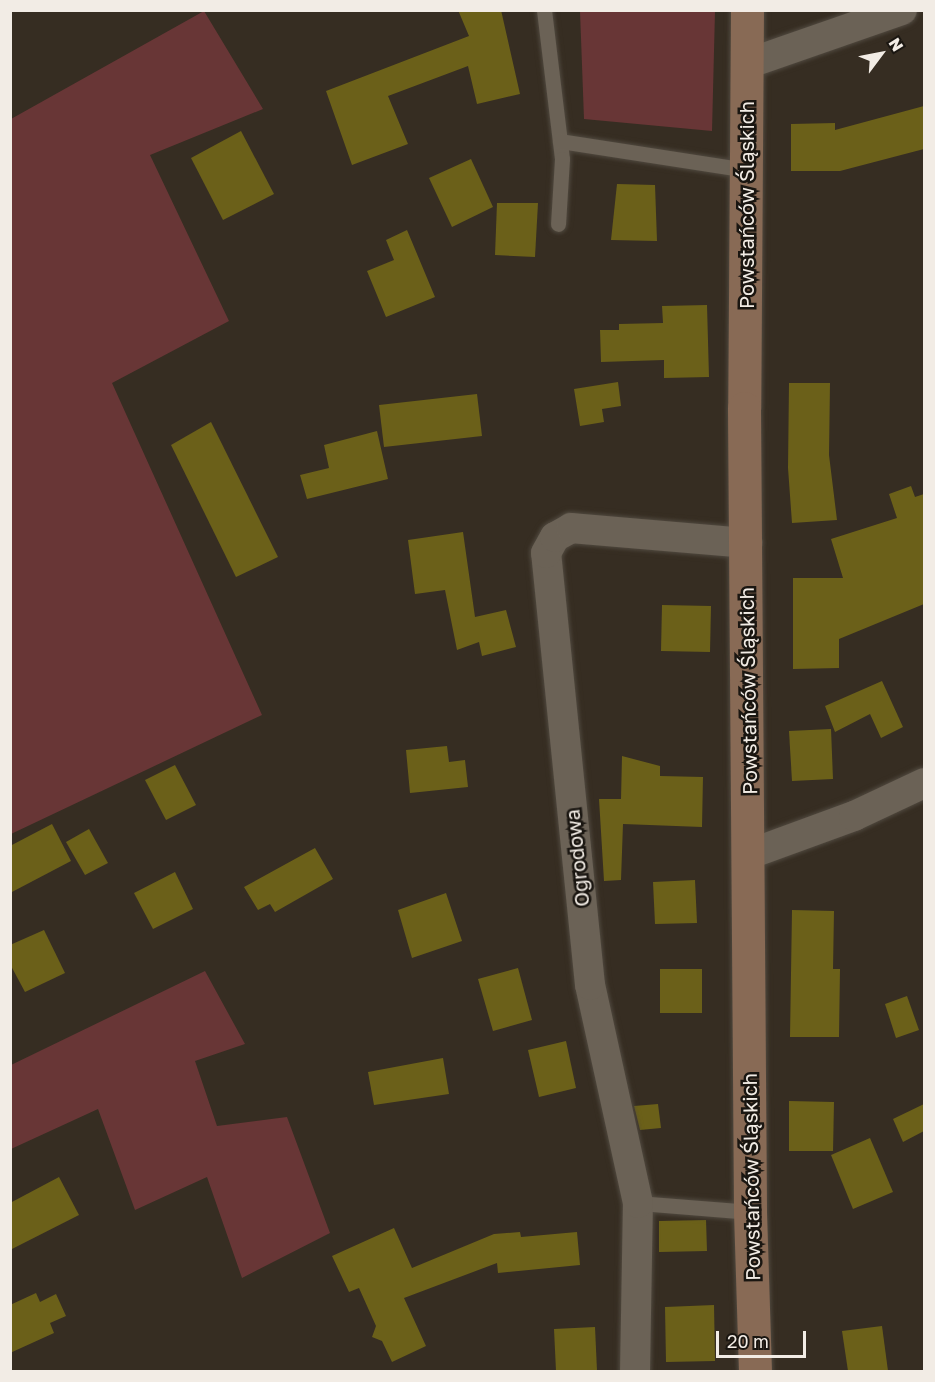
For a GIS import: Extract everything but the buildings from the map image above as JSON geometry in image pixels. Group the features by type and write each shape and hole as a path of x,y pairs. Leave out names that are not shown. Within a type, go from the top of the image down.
{"street":[{"name":"Powstańców Śląskich","path":"747,10 750,1212 755,1371"},
{"path":"747,63 902,10"},
{"name":"Ogrodowa","path":"635,1371 638,1203 590,985 546,553 555,537 570,528 747,543"},
{"path":"750,854 854,816 924,783"}],"lane":[{"path":"544,10 560,141 558,224"},
{"path":"560,141 747,170"},
{"path":"638,1203 750,1212"}],"shaded area":[{"path":"204,11 263,109 150,155 229,321 112,383 262,715 11,834 11,119"},
{"path":"580,11 715,11 712,131 584,119"},
{"path":"205,971 245,1044 195,1061 217,1126 287,1117 330,1233 242,1278 207,1177 135,1210 98,1109 11,1149 11,1065"}]}
